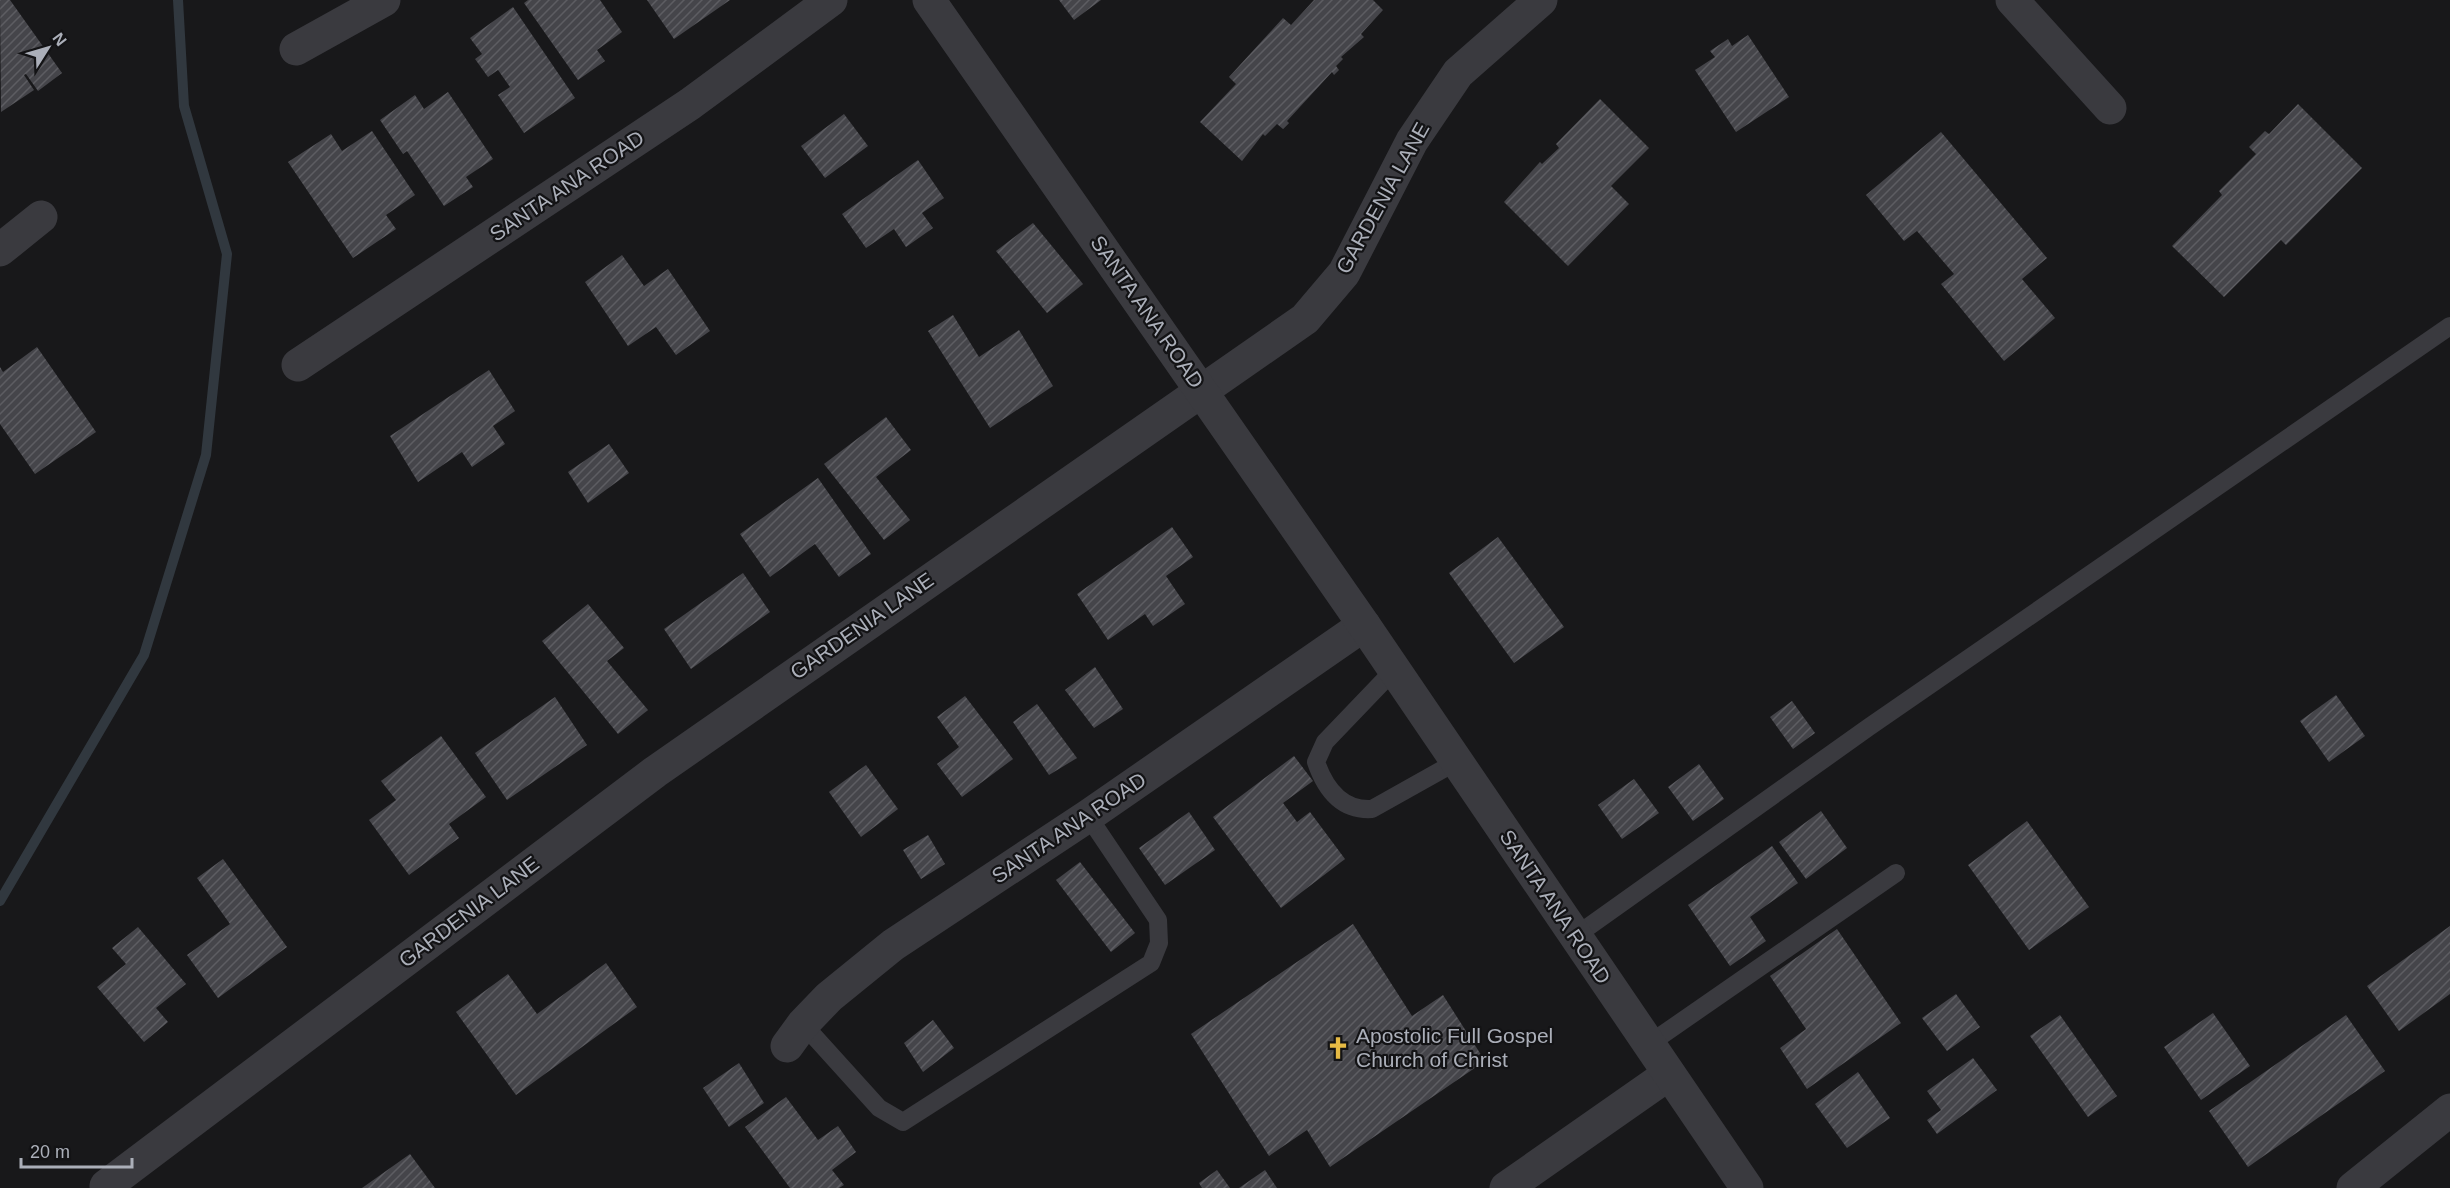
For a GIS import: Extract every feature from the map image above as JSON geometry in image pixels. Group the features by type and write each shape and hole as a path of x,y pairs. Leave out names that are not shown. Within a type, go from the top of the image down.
{"street":[{"path":"296,49 384,0"},
{"name":"SANTA ANA ROAD","path":"298,365 690,104 831,0"},
{"name":"SANTA ANA ROAD","path":"929,0 1364,625 1574,937 1747,1188"},
{"name":"GARDENIA LANE","path":"106,1187 655,772 1305,319 1344,273 1412,141 1458,73 1529,8 1541,0"},
{"path":"2012,0 2110,108"},
{"path":"0,250 41,217"},
{"name":"SANTA ANA ROAD","path":"795,1035 829,998 892,945 1088,816 1364,625"},
{"path":"1506,1188 1669,1074"},
{"path":"2353,1188 2450,1110"}],"lane":[{"path":"1574,937 1860,734 2450,326"},
{"path":"1394,670 1325,742 1316,762 1333,794 1348,807 1372,809 1456,762"},
{"path":"795,1035 879,1108 903,1122 1151,963 1160,943 1158,920 1088,816"},
{"path":"1649,1044 1896,873"}],"building":[{"path":"0,0 10,0 62,73 38,91 26,74 24,75 34,90 1,112"},
{"path":"528,0 600,0 622,32 597,50 605,61 578,80 524,3"},
{"path":"647,0 730,0 674,39"},
{"path":"1059,0 1101,0 1074,20"},
{"path":"1314,0 1373,0 1383,10 1361,34 1364,37 1341,57 1343,59 1336,66 1339,70 1334,75 1332,72 1287,121 1289,123 1283,129 1277,124 1265,136 1263,134 1242,161 1200,122 1236,84 1229,77 1283,18 1291,25"},
{"path":"513,7 575,98 524,133 498,95 510,87 498,70 488,77 475,59 482,54 470,38"},
{"path":"1748,35 1789,97 1736,132 1695,70 1715,57 1710,51 1728,39 1732,46"},
{"path":"448,92 493,159 466,177 473,187 444,206 407,151 403,154 380,120 415,95 424,109"},
{"path":"1600,99 1649,148 1611,186 1629,204 1568,266 1504,202 1540,162 1542,164 1559,148 1556,144"},
{"path":"2298,104 2362,168 2286,245 2281,240 2224,297 2172,246 2222,195 2219,191 2256,154 2249,147 2265,131 2269,134"},
{"path":"844,114 868,146 825,178 801,146"},
{"path":"372,131 415,195 386,215 396,229 353,258 288,162 331,134 342,151"},
{"path":"1941,132 2047,258 2022,279 2055,318 2004,361 1941,284 1954,274 1917,231 1904,241 1866,195"},
{"path":"918,160 944,198 922,213 933,228 906,247 894,229 866,248 842,214"},
{"path":"1033,223 1083,284 1047,313 996,251"},
{"path":"622,255 644,286 668,269 710,331 676,355 656,327 628,346 585,282"},
{"path":"953,315 979,357 1019,330 1053,386 990,428 928,331"},
{"path":"37,347 96,432 35,474 0,424 0,367 3,372"},
{"path":"489,370 515,411 493,426 505,444 472,467 462,452 418,482 390,436"},
{"path":"886,417 911,450 876,477 910,520 884,540 824,464"},
{"path":"609,444 629,473 588,503 568,472"},
{"path":"818,478 871,554 839,577 815,544 770,577 740,534"},
{"path":"1172,527 1193,557 1166,576 1185,604 1153,626 1145,614 1108,640 1077,594"},
{"path":"1498,537 1564,627 1514,663 1449,573"},
{"path":"743,573 770,612 691,669 664,629"},
{"path":"588,604 624,648 607,661 648,710 618,734 542,641"},
{"path":"1095,667 1123,709 1094,728 1065,690"},
{"path":"2336,695 2365,736 2329,762 2300,721"},
{"path":"965,696 1013,759 962,797 937,764 959,747 937,717"},
{"path":"555,697 587,745 507,800 475,753"},
{"path":"1792,701 1815,733 1793,749 1770,717"},
{"path":"1037,704 1077,758 1049,775 1013,722"},
{"path":"441,736 486,797 449,824 459,838 409,875 369,820 396,800 381,781"},
{"path":"1294,756 1313,781 1283,803 1297,822 1310,812 1345,859 1281,908 1213,817"},
{"path":"1699,764 1724,799 1693,821 1668,787"},
{"path":"866,765 898,809 861,837 829,792"},
{"path":"1634,779 1659,813 1622,839 1598,805"},
{"path":"1821,811 1847,848 1806,879 1779,842"},
{"path":"1189,812 1215,850 1165,885 1139,848"},
{"path":"2027,821 2089,907 2029,950 1968,865"},
{"path":"928,835 945,864 921,879 903,850"},
{"path":"1772,846 1798,883 1750,917 1766,941 1730,966 1688,905"},
{"path":"223,859 287,947 218,998 187,955 230,924 197,878"},
{"path":"1080,862 1135,933 1111,952 1056,880"},
{"name":"Apostolic Full Gospel Church of Christ","path":"1353,924 1412,1016 1443,995 1485,1061 1330,1167 1307,1130 1269,1156 1191,1034"},
{"path":"2450,926 2450,994 2399,1031 2367,986"},
{"path":"138,927 186,984 156,1008 168,1022 144,1042 97,987 126,964 112,948"},
{"path":"1837,929 1901,1023 1807,1089 1780,1048 1806,1029 1770,976"},
{"path":"606,963 637,1007 516,1095 456,1012 508,974 537,1014"},
{"path":"1956,994 1980,1027 1947,1051 1922,1018"},
{"path":"2213,1013 2250,1066 2201,1100 2164,1047"},
{"path":"2060,1015 2117,1096 2088,1117 2030,1036"},
{"path":"2346,1015 2385,1071 2248,1167 2209,1111"},
{"path":"933,1020 954,1048 923,1072 904,1043"},
{"path":"1973,1058 1997,1090 1937,1134 1927,1120 1941,1110 1927,1091"},
{"path":"739,1063 764,1103 729,1127 703,1088"},
{"path":"1858,1072 1890,1118 1847,1148 1815,1104"},
{"path":"786,1097 818,1140 838,1126 856,1152 832,1170 844,1185 839,1188 790,1188 745,1127"},
{"path":"410,1154 435,1188 362,1188"},
{"path":"1217,1170 1230,1188 1202,1188 1199,1183"},
{"path":"1265,1170 1277,1188 1239,1188"}],"waterway":[{"path":"0,901 144,655 206,455 227,254 184,106 178,0"}],"place":[{"name":"Apostolic Full Gospel Church of Christ","path":"1338,1048"}]}
